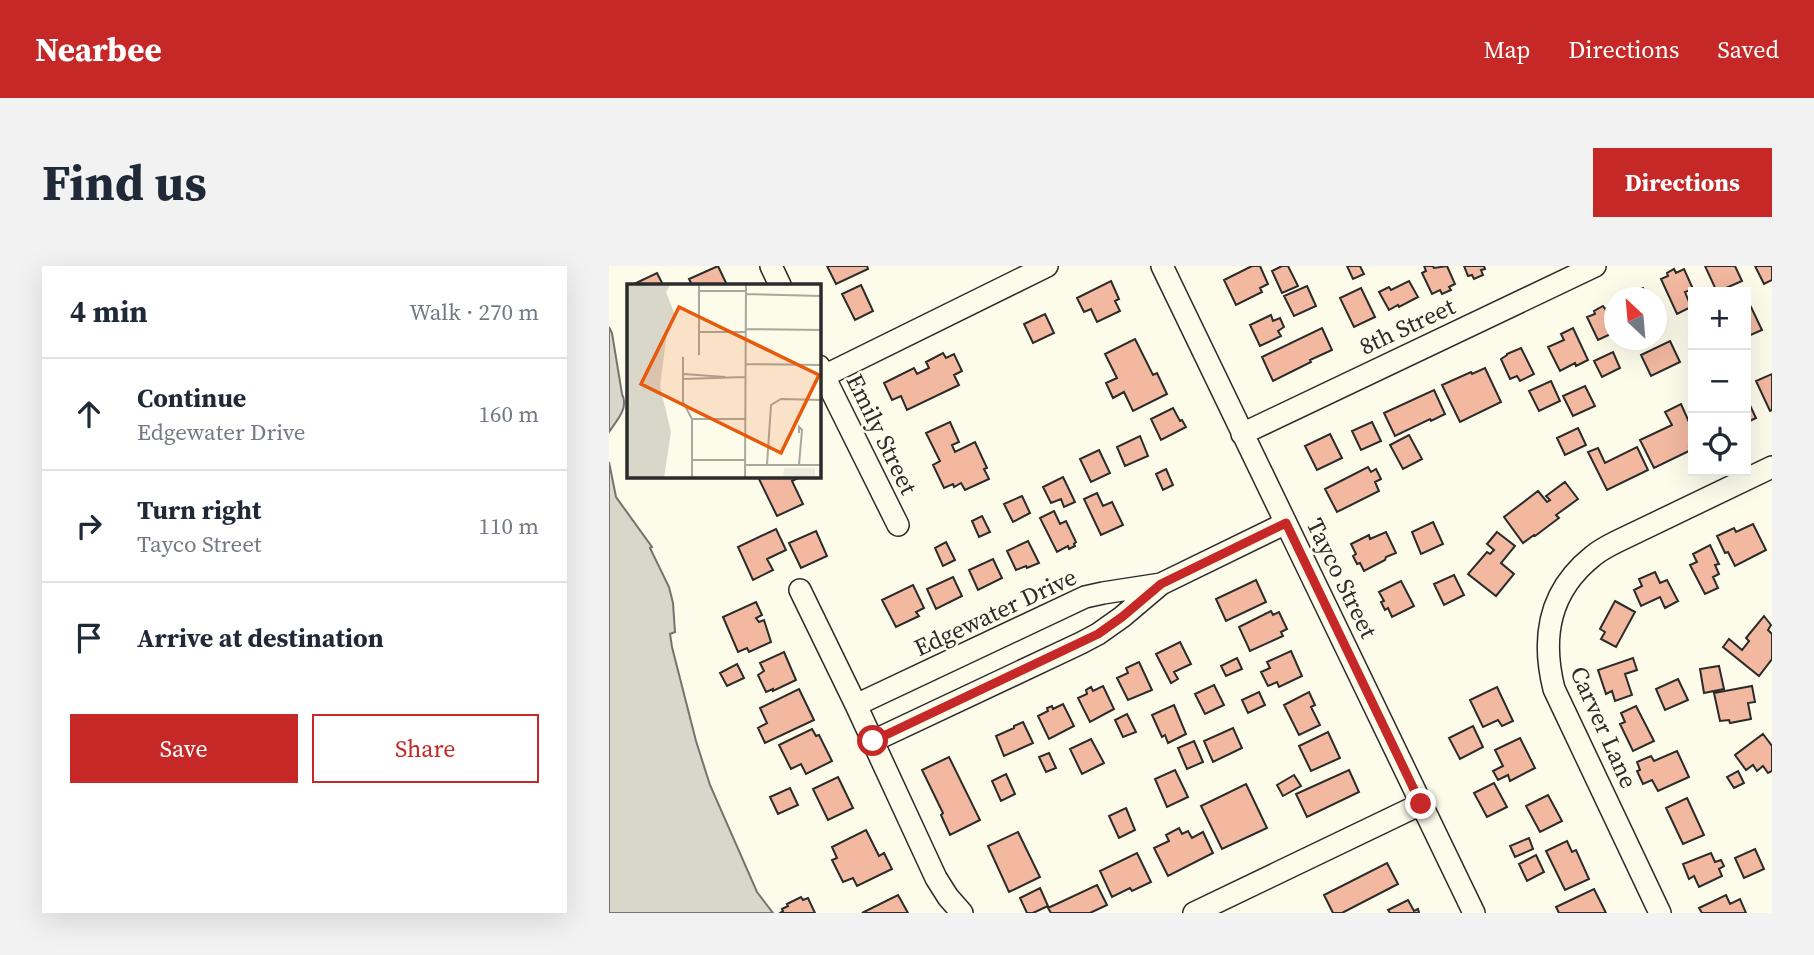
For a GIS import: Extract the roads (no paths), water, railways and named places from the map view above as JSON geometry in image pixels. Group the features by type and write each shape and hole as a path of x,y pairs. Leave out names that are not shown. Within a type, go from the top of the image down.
{"street":[{"path":"771,266 780,284"},
{"path":"821,371 1047,266"},
{"name":"Tayco Street","path":"1162,266 1474,913"},
{"name":"8th Street","path":"1242,434 1595,266"},
{"name":"Emily Street","path":"821,371 898,525"},
{"name":"Carver Lane","path":"1660,913 1554,689 1548,665 1549,628 1562,592 1576,572 1594,555 1772,467"},
{"name":"Edgewater Drive","path":"873,741 1098,634 1161,584 1286,523"},
{"name":"Edgewater Drive","path":"856,705 1085,597 1161,584"},
{"path":"800,590 936,878 962,913"},
{"path":"1194,913 1421,804"}]}
